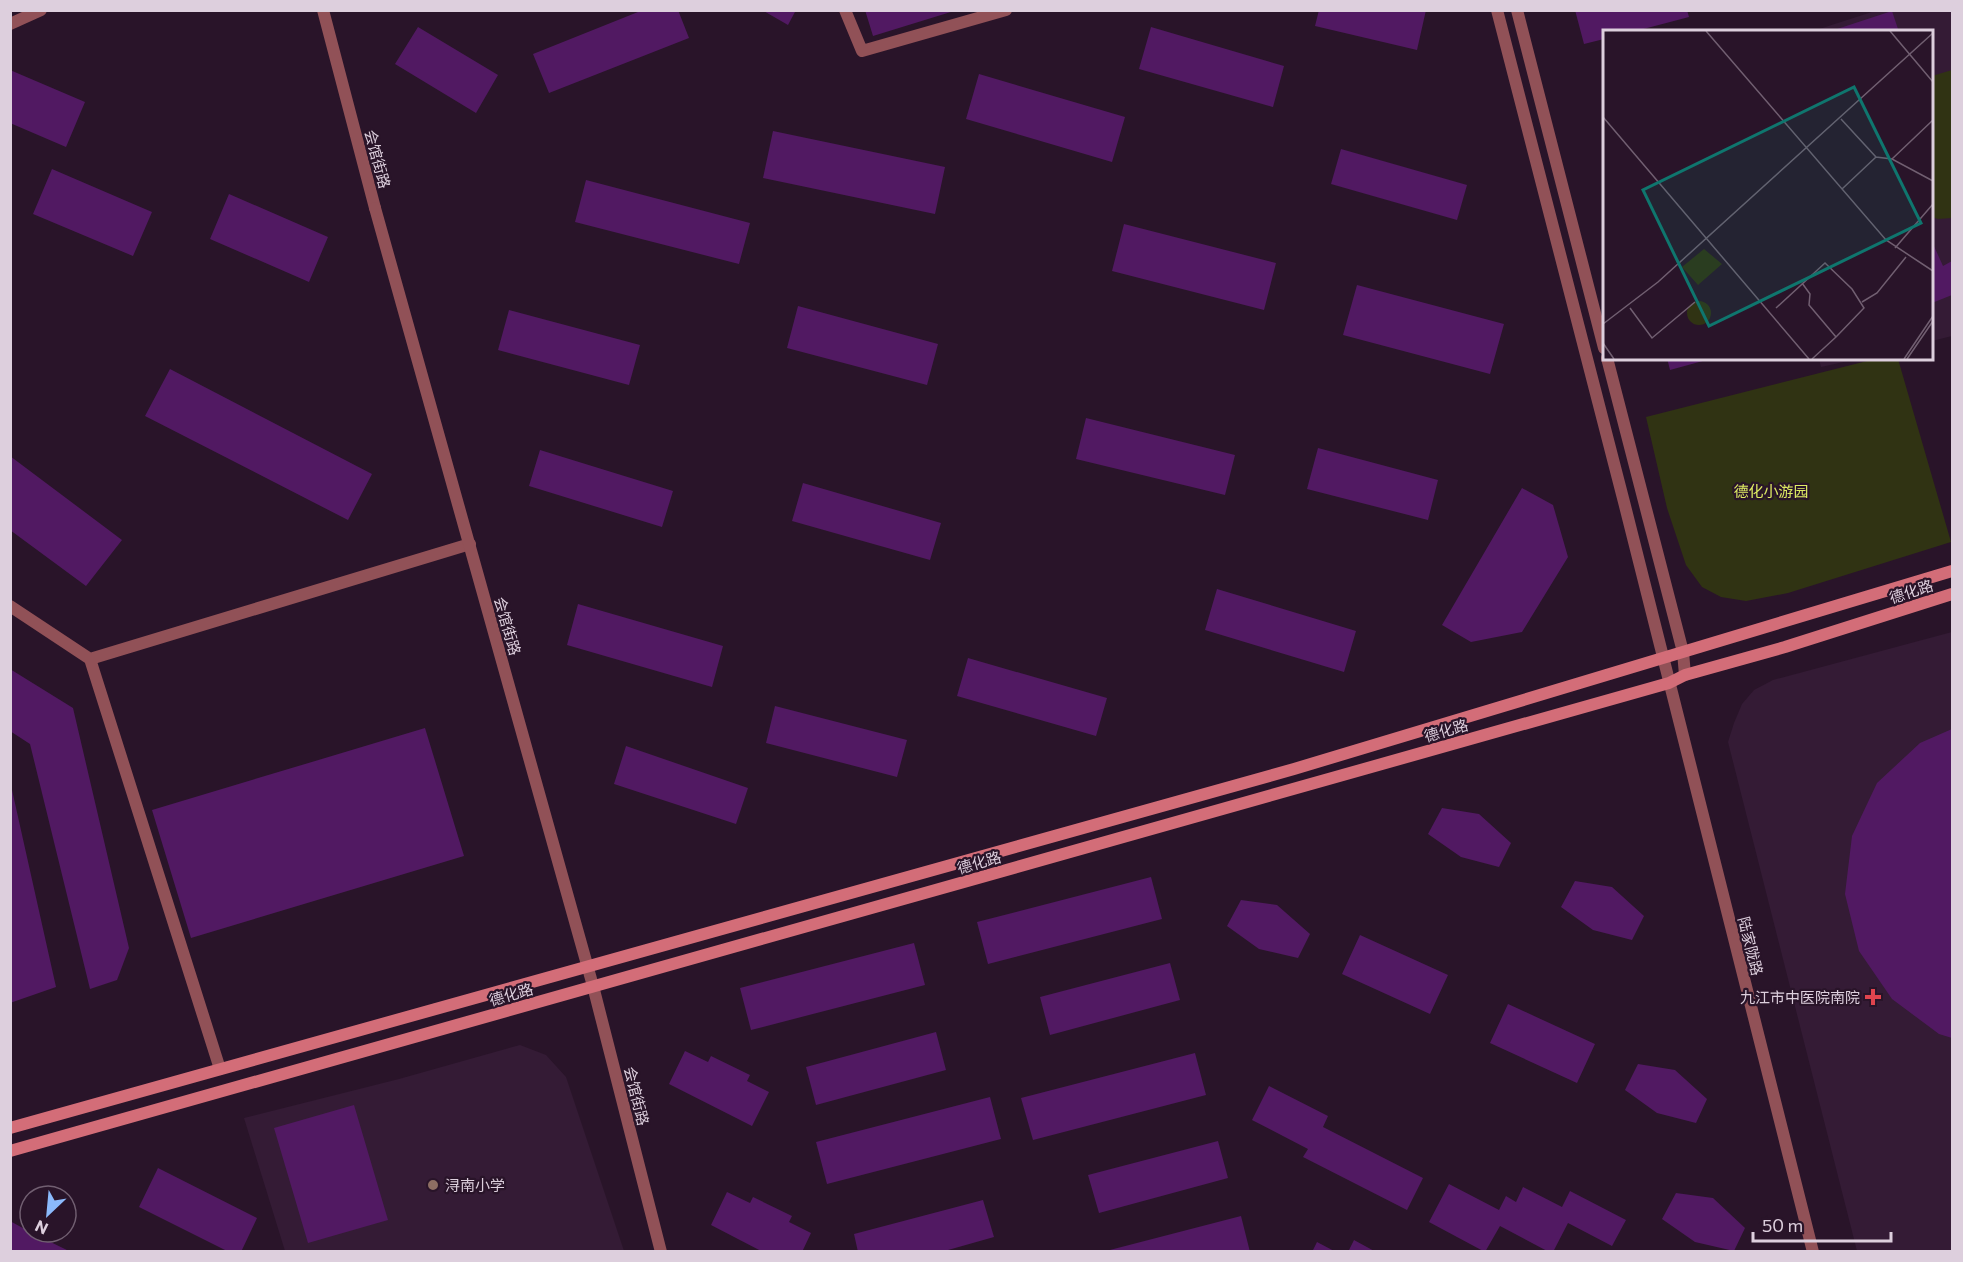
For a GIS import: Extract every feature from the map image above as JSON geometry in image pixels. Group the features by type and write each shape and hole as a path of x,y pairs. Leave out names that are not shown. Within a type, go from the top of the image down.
{"main road":[{"name":"德化路","path":"10,1128 1294,769 1953,571"},
{"name":"德化路","path":"10,1151 1669,683 1685,675 1785,647 1953,594"}],"street":[{"path":"10,24 40,10"},
{"name":"会馆街路","path":"323,10 375,208 588,966 661,1251"},
{"path":"845,10 862,51 1006,10"},
{"name":"陆家陇路","path":"1497,10 1813,1251"},
{"path":"1517,10 1603,340"},
{"path":"1608,360 1683,652 1685,675"},
{"path":"90,659 470,544"},
{"path":"10,606 90,659 220,1069"}],"shaded area":[{"path":"1875,11 1952,11 1952,336 1933,341 1933,30 1816,30"},
{"path":"1819,360 1852,360 1821,367"},
{"name":"九江市中医院南院","path":"1952,632 1952,1251 1857,1251 1728,742 1742,704 1754,690 1773,680"},
{"name":"浔南小学","path":"520,1045 546,1055 566,1077 624,1251 285,1251 244,1118 399,1079"}],"green space":[{"path":"1952,70 1952,218 1933,217 1933,76"},
{"name":"德化小游园","path":"1871,360 1898,360 1951,542 1788,593 1746,601 1721,597 1702,587 1686,565 1667,508 1646,417"}],"building":[{"path":"643,10 678,10 689,38 549,93 533,54"},
{"path":"762,10 796,10 788,25"},
{"path":"865,10 954,10 954,11 873,36"},
{"path":"1319,10 1426,10 1417,50 1315,26"},
{"path":"1575,10 1687,10 1689,17 1640,30 1603,30 1603,39 1584,44"},
{"path":"1892,11 1898,30 1834,30"},
{"path":"418,27 498,75 476,113 395,64"},
{"path":"1151,27 1284,66 1273,107 1139,69"},
{"path":"10,70 85,102 66,147 10,123"},
{"path":"979,74 1125,117 1112,162 966,119"},
{"path":"773,131 945,167 935,214 763,178"},
{"path":"1341,149 1467,185 1457,220 1331,184"},
{"path":"52,169 152,212 133,256 33,214"},
{"path":"586,180 750,223 739,264 575,222"},
{"path":"229,194 328,237 309,282 210,239"},
{"path":"1124,224 1276,263 1264,310 1112,271"},
{"path":"1933,244 1943,266 1952,261 1952,295 1933,303"},
{"path":"1357,285 1504,324 1490,374 1343,335"},
{"path":"798,306 938,344 927,385 787,348"},
{"path":"509,310 640,345 629,385 498,350"},
{"path":"1668,360 1706,360 1670,370"},
{"path":"170,369 372,474 348,520 145,416"},
{"path":"1086,418 1235,455 1225,495 1076,459"},
{"path":"1318,448 1438,480 1428,520 1307,489"},
{"path":"540,450 673,491 662,527 529,486"},
{"path":"10,456 122,540 86,586 10,530"},
{"path":"803,483 941,523 930,560 792,521"},
{"path":"1522,488 1553,505 1568,557 1522,632 1471,642 1442,625"},
{"path":"1217,589 1356,631 1344,672 1205,630"},
{"path":"578,604 723,646 712,687 567,645"},
{"path":"968,658 1107,698 1096,736 957,696"},
{"path":"10,669 73,708 129,948 117,980 90,989 30,744 10,731"},
{"path":"775,706 907,740 897,777 766,743"},
{"path":"425,728 464,856 191,938 152,810"},
{"name":"九江市中医院南院","path":"1952,729 1952,1038 1939,1034 1892,999 1859,951 1845,894 1852,836 1877,783 1920,743"},
{"path":"626,746 748,788 736,824 614,784"},
{"path":"10,781 56,987 10,1003"},
{"path":"1442,808 1479,814 1511,843 1499,867 1461,857 1428,834"},
{"path":"1151,877 1162,919 988,964 977,922"},
{"path":"1575,881 1612,887 1644,916 1632,940 1593,930 1561,907"},
{"path":"1241,900 1277,905 1310,934 1298,958 1259,949 1227,926"},
{"path":"1360,935 1448,975 1430,1014 1342,974"},
{"path":"914,943 925,985 751,1030 740,988"},
{"path":"1170,963 1180,1000 1050,1035 1040,997"},
{"path":"1508,1004 1595,1044 1577,1083 1490,1043"},
{"path":"936,1032 946,1070 816,1105 806,1067"},
{"path":"685,1051 708,1062 711,1056 750,1075 747,1081 769,1092 752,1126 669,1084"},
{"path":"1195,1053 1206,1095 1033,1140 1021,1098"},
{"path":"1638,1064 1675,1070 1707,1099 1696,1123 1657,1113 1625,1090"},
{"path":"1269,1086 1328,1116 1323,1127 1423,1178 1407,1210 1303,1157 1308,1149 1252,1120"},
{"path":"990,1097 1001,1139 827,1184 816,1142"},
{"path":"354,1105 388,1220 308,1243 274,1128"},
{"path":"1218,1141 1228,1178 1099,1213 1088,1175"},
{"path":"158,1168 257,1218 241,1252 229,1252 139,1207"},
{"path":"1449,1184 1499,1210 1506,1196 1516,1202 1523,1187 1562,1207 1570,1191 1626,1220 1612,1246 1568,1223 1553,1252 1549,1252 1500,1226 1485,1252 1429,1222"},
{"path":"727,1192 750,1203 753,1197 792,1216 789,1222 811,1233 802,1252 763,1252 711,1225"},
{"path":"1676,1193 1713,1198 1745,1228 1734,1251 1695,1242 1662,1219"},
{"path":"983,1200 994,1237 941,1252 858,1252 854,1234"},
{"path":"1241,1216 1250,1252 1106,1252 1106,1251"},
{"path":"10,1221 18,1225 18,1244 55,1244 71,1252 10,1252"},
{"path":"1354,1240 1376,1252 1348,1252"},
{"path":"1317,1242 1336,1252 1312,1252"}],"place":[{"name":"九江市中医院南院","path":"1873,997"},
{"name":"浔南小学","path":"433,1185"}]}
